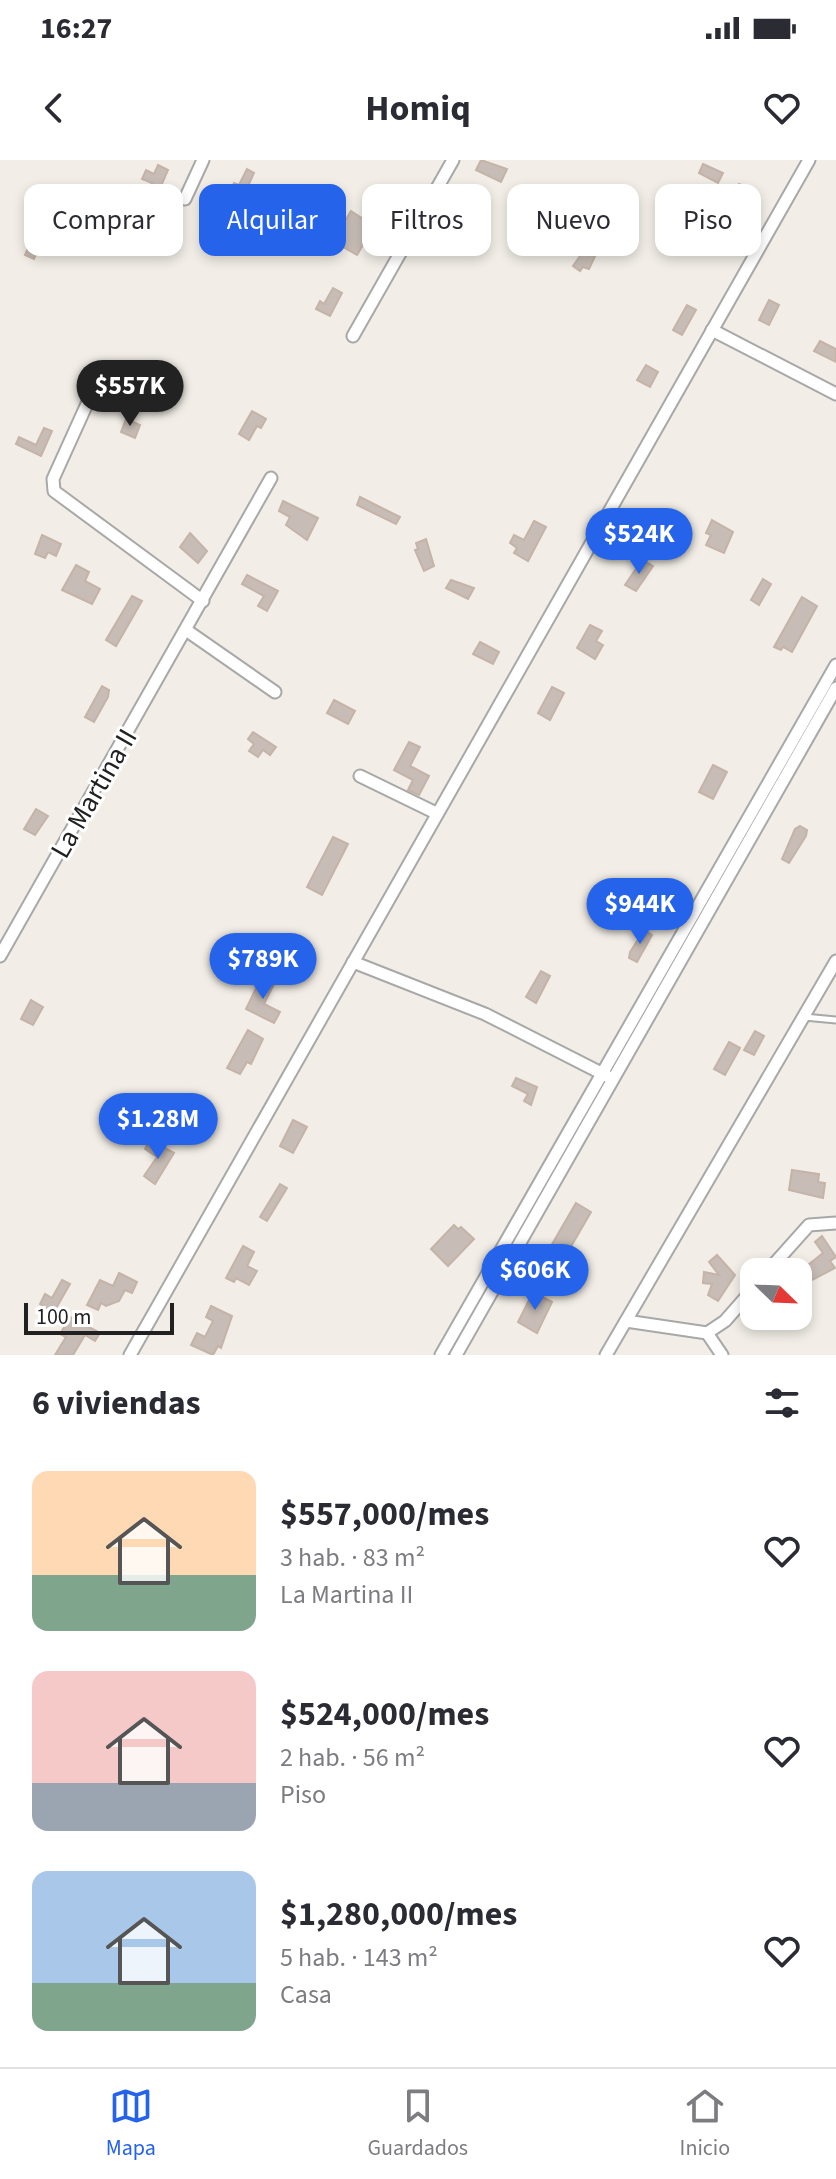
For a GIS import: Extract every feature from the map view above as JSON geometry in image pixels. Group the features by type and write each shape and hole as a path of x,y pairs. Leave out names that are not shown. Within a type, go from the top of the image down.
{"street":[{"path":"185,199 203,160"},
{"path":"353,336 453,160"},
{"path":"130,1355 809,160"},
{"path":"712,330 836,394"},
{"path":"101,373 53,479 54,491 203,601"},
{"name":"La Martina II","path":"0,956 271,478"},
{"path":"186,630 275,692"},
{"path":"456,1355 836,665"},
{"path":"441,1355 836,688"},
{"path":"360,776 436,813"},
{"path":"353,962 485,1014 608,1077"},
{"path":"606,1355 836,962"},
{"path":"780,1258 809,1225 836,1223"},
{"path":"626,1321 707,1333 725,1321 740,1304"},
{"path":"707,1333 722,1355"}],"lane":[{"path":"803,1017 836,1020"}],"building":[{"path":"481,160 507,169 501,182 476,170"},
{"path":"703,164 723,173 718,183 699,173"},
{"path":"158,165 168,170 162,184 152,184 142,179 146,170 154,174"},
{"path":"247,169 254,173 249,184 240,184"},
{"path":"351,211 362,218 362,246 357,255 346,249 346,219"},
{"path":"580,256 595,256 589,269 583,267 580,271 573,266"},
{"path":"333,288 342,293 330,316 316,309 320,301 324,304"},
{"path":"769,300 779,305 769,325 759,320"},
{"path":"687,305 696,310 682,335 673,330"},
{"path":"820,341 836,349 836,362 814,351"},
{"path":"646,365 658,372 650,387 637,380"},
{"path":"252,411 266,419 261,428 257,426 249,440 239,434"},
{"path":"126,419 140,425 135,438 121,432"},
{"path":"44,428 52,431 41,456 16,444 19,437 36,445"},
{"path":"360,497 400,517 396,524 357,505"},
{"path":"283,501 318,518 307,540 286,525 290,517 279,511"},
{"path":"712,520 733,532 724,553 706,545 711,535 706,533"},
{"path":"534,521 546,527 528,561 514,553 517,548 510,543 514,535 524,540"},
{"path":"190,533 207,551 198,563 180,547"},
{"path":"42,535 61,544 56,556 48,552 45,558 35,554"},
{"path":"426,539 434,566 424,571 415,550 418,549 416,543"},
{"path":"642,560 653,566 636,591 625,585"},
{"path":"76,565 89,572 85,581 100,589 92,604 62,590"},
{"path":"247,575 278,591 267,611 258,606 264,596 242,584"},
{"path":"763,579 771,584 759,605 751,600"},
{"path":"451,580 474,588 468,599 446,588"},
{"path":"132,596 142,601 116,646 106,640"},
{"path":"802,597 817,606 792,652 783,647 781,650 774,647"},
{"path":"590,625 602,631 596,641 603,645 595,659 577,648"},
{"path":"480,642 499,652 493,664 473,654"},
{"path":"102,686 109,690 108,697 94,722 85,717"},
{"path":"552,687 564,693 550,720 538,713"},
{"path":"334,700 355,711 348,724 327,713"},
{"path":"253,732 276,747 270,755 263,750 258,757 249,751 254,744 248,739"},
{"path":"409,742 420,747 410,766 429,776 419,795 408,790 413,780 394,770"},
{"path":"713,765 727,772 713,799 699,792"},
{"path":"36,809 48,816 35,835 24,829"},
{"path":"800,826 807,830 806,836 789,863 782,859 795,829"},
{"path":"333,837 348,844 322,895 307,887"},
{"path":"644,930 652,935 637,962 629,958 630,952"},
{"path":"541,971 550,976 536,1003 526,997"},
{"path":"262,976 275,982 264,1004 280,1012 274,1023 246,1009"},
{"path":"31,1000 43,1007 33,1025 21,1019"},
{"path":"248,1030 263,1039 251,1064 247,1062 240,1074 227,1068"},
{"path":"755,1031 764,1036 754,1055 744,1050"},
{"path":"729,1042 740,1048 725,1075 714,1069"},
{"path":"516,1078 537,1087 531,1105 524,1101 528,1094 512,1086"},
{"path":"293,1120 307,1127 293,1153 280,1146"},
{"path":"150,1140 174,1153 155,1184 144,1176 157,1157 145,1149"},
{"path":"792,1170 819,1174 818,1182 825,1183 823,1198 789,1190"},
{"path":"280,1184 287,1188 267,1221 260,1217"},
{"path":"576,1203 591,1212 566,1255 551,1246"},
{"path":"454,1225 474,1239 448,1266 431,1249"},
{"path":"822,1236 836,1257 830,1261 835,1268 812,1280 812,1262 823,1253 815,1242"},
{"path":"243,1246 254,1252 247,1266 257,1271 249,1285 236,1278 234,1282 226,1278"},
{"path":"717,1255 735,1275 718,1301 708,1295 712,1284 703,1283 704,1272 719,1275 709,1262"},
{"path":"119,1273 137,1282 132,1293 125,1290 119,1301 106,1306 101,1303 98,1310 87,1305 100,1280 113,1286"},
{"path":"62,1280 70,1284 54,1312 40,1304 45,1294 52,1298"},
{"path":"533,1292 552,1302 537,1333 518,1322"},
{"path":"211,1306 232,1316 221,1348 218,1346 213,1355 191,1345 197,1333 205,1337 213,1321 206,1317"},
{"path":"70,1317 100,1333 95,1341 85,1335 73,1355 55,1355 66,1337 60,1334"}]}
